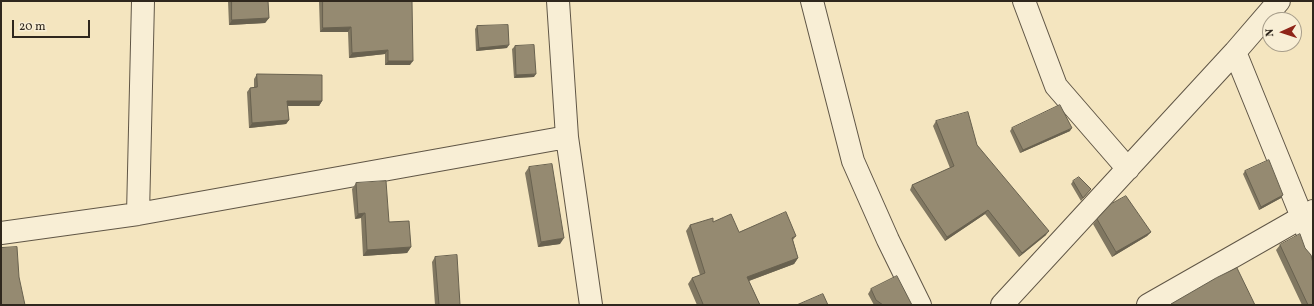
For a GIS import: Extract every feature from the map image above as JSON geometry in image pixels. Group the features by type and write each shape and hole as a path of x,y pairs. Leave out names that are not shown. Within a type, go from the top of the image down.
{"street":[{"path":"138,214 143,1"},
{"path":"558,1 566,137 592,305"},
{"path":"812,1 854,161 888,240 920,305"},
{"path":"1024,1 1056,86 1128,169"},
{"path":"1002,305 1235,52 1279,1"},
{"path":"1235,52 1308,214 1313,249"},
{"path":"1,233 138,214 566,137"},
{"path":"1148,305 1308,214"}],"building":[{"path":"232,1 268,1 269,18 232,20"},
{"path":"323,1 412,1 413,61 388,61 388,50 352,53 351,27 323,28"},
{"path":"508,25 509,45 479,48 477,26"},
{"path":"534,45 536,74 516,75 515,46"},
{"path":"257,74 322,75 322,101 287,101 289,120 252,123 250,88 257,87"},
{"path":"1060,105 1072,128 1023,150 1012,128"},
{"path":"968,112 977,145 1049,231 1022,253 988,210 947,237 912,185 954,166 936,121"},
{"path":"1269,160 1283,195 1261,207 1245,171"},
{"path":"552,164 564,238 541,242 529,167"},
{"path":"1079,177 1091,189 1083,198 1073,181"},
{"path":"386,181 389,222 409,221 411,247 367,250 365,213 358,214 356,183"},
{"path":"1126,196 1151,232 1116,252 1097,219 1111,204"},
{"path":"786,212 796,236 792,238 798,258 747,277 760,305 700,305 703,304 692,278 705,273 690,225 713,218 713,222 731,214 739,232"},
{"path":"1300,234 1305,248 1311,255 1313,263 1313,305 1308,305 1280,245"},
{"path":"17,247 19,277 25,305 1,305 1,248"},
{"path":"457,255 460,305 439,305 435,257"},
{"path":"1237,268 1255,305 1171,305 1216,278"},
{"path":"897,276 912,305 883,305 876,300 871,289"},
{"path":"823,294 828,305 797,305"}]}
